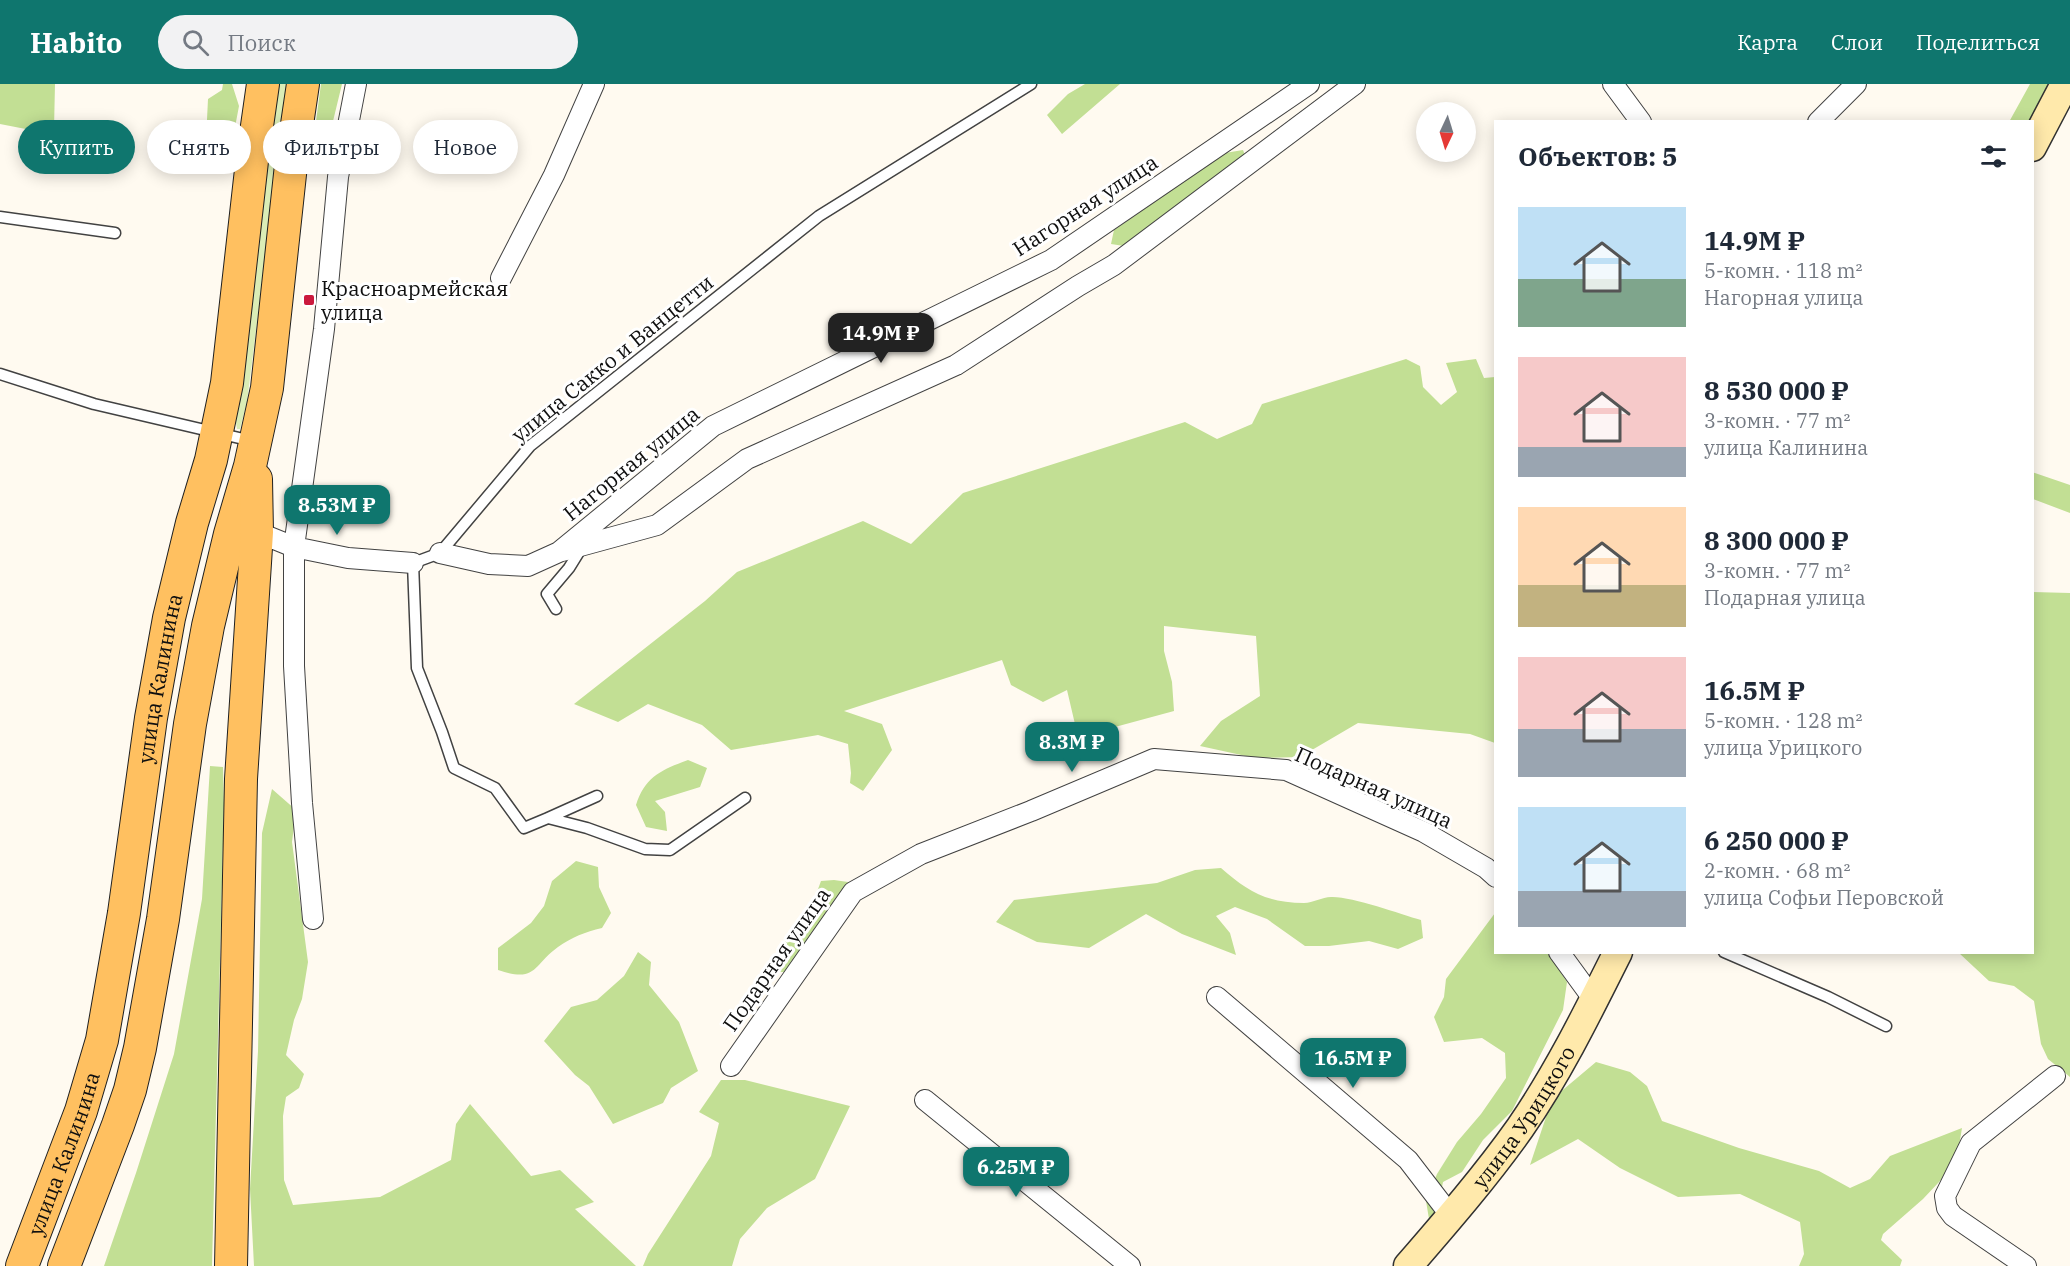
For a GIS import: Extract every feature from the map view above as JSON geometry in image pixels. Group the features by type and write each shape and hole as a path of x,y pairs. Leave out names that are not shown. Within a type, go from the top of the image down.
{"main road":[{"name":"улица Калинина","path":"22,1266 81,1111 102,1040 124,913 151,718 167,628 192,523 212,460 231,357 263,84"},
{"name":"улица Калинина","path":"64,1266 118,1125 130,1090 140,1048 163,919 190,724 206,636 227,544 255,446 268,380 291,165 303,84"},
{"path":"2034,143 2065,84"},
{"path":"231,1266 241,779 257,532 255,446"},
{"name":"улица Урицкого","path":"1408,1266 1490,1169 1521,1126 1594,1000 1617,954"}],"street":[{"path":"313,919 302,802 294,666 294,547 324,329 338,177 356,84"},
{"path":"501,278 554,175 594,84"},
{"name":"Нагорная улица","path":"440,553 489,564 528,566 559,552 713,426 1051,260 1309,84"},
{"path":"559,552 657,525 747,459 956,365 1078,286 1114,266 1355,84"},
{"path":"1613,84 1640,120"},
{"path":"1820,120 1856,84"},
{"path":"257,532 294,547 348,558 413,563"},
{"name":"Подарная улица","path":"731,1065 853,892 921,854 1154,759 1286,770 1424,832 1486,868 1494,875"},
{"path":"1560,954 1594,1000"},
{"path":"1217,997 1408,1160 1451,1216"},
{"path":"2026,1266 1953,1216 1947,1208 1945,1196 1971,1143 2055,1076"},
{"path":"925,1100 1130,1266"}],"lane":[{"name":"улица Сакко и Ванцетти","path":"413,563 440,553 530,446 809,223 1031,84"},
{"path":"0,217 115,233"},
{"path":"0,374 94,404 218,434 255,446"},
{"path":"556,609 548,594 582,547"},
{"path":"413,563 417,668 442,732 453,768 495,788 524,828 597,796"},
{"path":"548,818 587,828 645,849 670,850 745,798"},
{"path":"1729,954 1828,997 1886,1026"}],"green space":[{"path":"0,84 55,84 54,120 18,120 18,128 0,124"},
{"path":"223,84 232,84 239,106 236,120 207,120 208,99 222,90"},
{"path":"276,84 287,84 282,120 272,120"},
{"path":"321,84 342,84 333,120 316,120"},
{"path":"1085,84 1120,84 1062,134 1047,115 1068,94"},
{"path":"2030,84 2050,84 2031,120 2010,120"},
{"path":"1243,150 1246,158 1124,246 1111,244 1114,230 1225,153"},
{"path":"265,174 276,174 247,402 240,429 237,429 235,417"},
{"path":"1406,359 1420,366 1423,387 1441,405 1457,392 1446,363 1476,359 1484,378 1494,377 1494,743 1470,734 1358,723 1300,757 1255,758 1200,746 1221,721 1260,696 1256,636 1164,626 1164,651 1172,682 1174,711 1078,737 1067,690 1043,702 1011,685 1002,660 844,711 882,724 892,750 863,791 850,783 848,744 818,735 731,750 702,725 648,704 618,722 574,704 705,601 737,572 863,521 911,544 963,493 1185,422 1217,439 1252,424 1262,404"},
{"path":"2034,473 2070,485 2070,513 2034,499"},
{"path":"2034,592 2070,593 2070,1077 2048,1059 2041,1044 2034,1001 2014,986 1989,981 1960,954 2034,954"},
{"path":"688,760 707,768 700,787 655,801 665,812 667,831 646,827 636,805 644,788 662,771"},
{"path":"210,766 223,767 224,805 212,1266 104,1266 174,1054 202,899"},
{"path":"272,789 296,810 292,842 308,962 302,999 294,1020 286,1055 304,1074 299,1088 286,1097 283,1116 284,1180 293,1205 380,1197 451,1160 456,1124 470,1104 531,1176 560,1170 594,1202 575,1209 636,1266 254,1266 250,1189 258,1051 262,833"},
{"path":"576,861 598,867 599,887 611,913 602,928 563,943 533,971 520,975 498,970 498,948 531,923 544,906 552,881"},
{"path":"1221,868 1249,889 1279,901 1304,903 1328,897 1340,897 1421,920 1423,938 1398,949 1369,941 1329,946 1305,946 1267,919 1235,907 1216,916 1230,933 1236,955 1182,934 1146,914 1089,948 1037,942 996,922 1014,900 1157,883 1195,870"},
{"path":"821,881 848,882 840,902 825,916 787,972 776,972 778,953 787,938 804,919"},
{"path":"1494,914 1494,954 1549,954 1567,982 1563,1010 1512,1111 1483,1140 1462,1172 1443,1182 1437,1212 1429,1219 1426,1201 1437,1174 1457,1142 1481,1114 1506,1078 1505,1053 1482,1038 1444,1042 1434,1017 1444,997 1446,979"},
{"path":"638,952 651,962 649,985 679,1022 698,1071 671,1088 663,1103 613,1124 589,1086 575,1075 544,1041 571,1007 597,1000 624,976"},
{"path":"1596,1062 1630,1072 1647,1086 1662,1121 1739,1148 1819,1171 1850,1188 1870,1179 1890,1156 1962,1128 1956,1164 1923,1199 1883,1234 1881,1240 1902,1260 1900,1266 1799,1266 1804,1254 1800,1222 1740,1194 1678,1197 1620,1168 1578,1139 1530,1165 1552,1099"},
{"path":"721,1080 745,1080 850,1106 815,1179 767,1208 740,1239 732,1266 643,1266 648,1254 711,1156 719,1123 699,1112"}],"place":[{"name":"Красноармейская улица","path":"309,300"}]}
